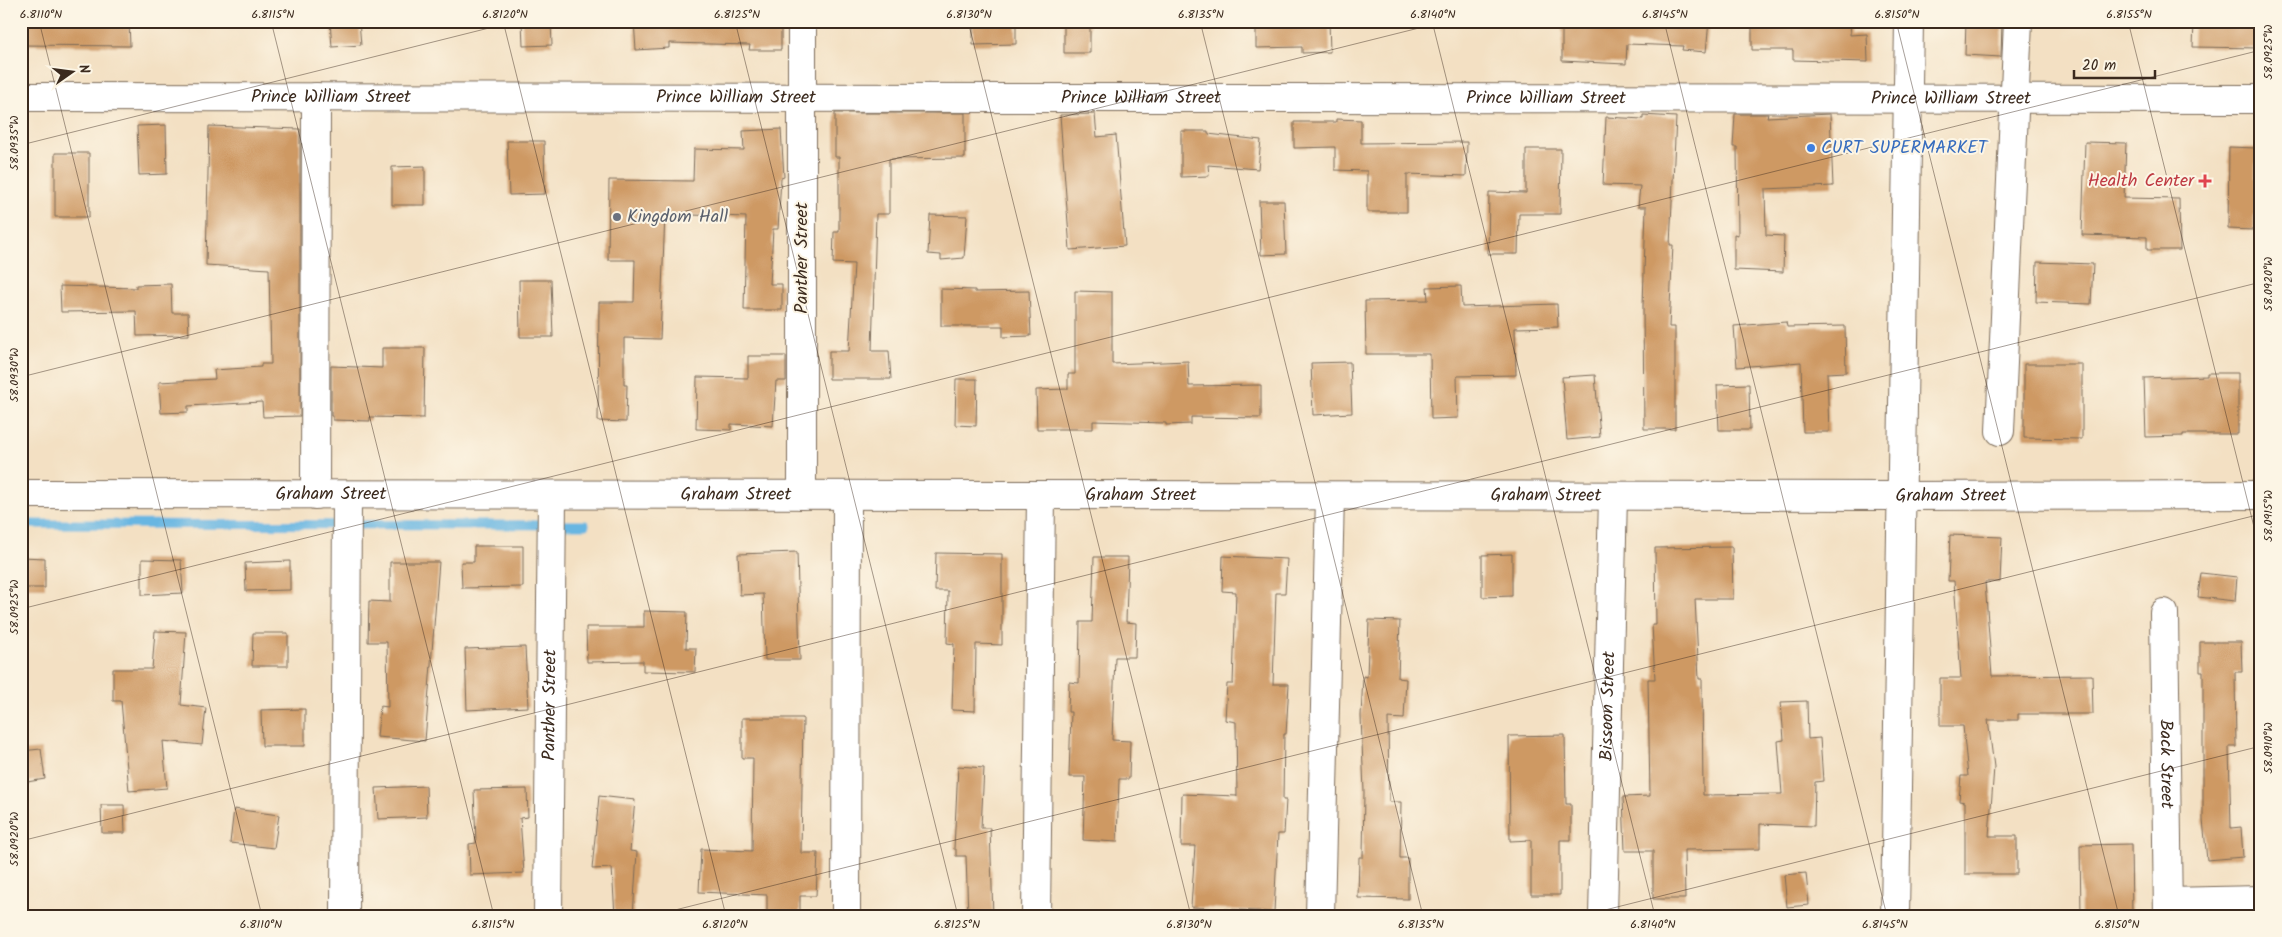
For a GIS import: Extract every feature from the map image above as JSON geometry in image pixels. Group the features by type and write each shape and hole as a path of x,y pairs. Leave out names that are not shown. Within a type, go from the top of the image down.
{"street":[{"name":"Panther Street","path":"802,21 802,495"},
{"path":"1895,916 1900,496 1909,21"},
{"path":"2000,431 2018,21"},
{"name":"Prince William Street","path":"21,97 2261,99"},
{"path":"315,487 316,97"},
{"name":"Graham Street","path":"21,494 315,487 347,495 2261,495"},
{"path":"345,916 347,495"},
{"name":"Panther Street","path":"548,916 552,495"},
{"path":"846,916 847,496"},
{"path":"1036,916 1041,496"},
{"path":"1320,916 1330,496"},
{"name":"Bissoon Street","path":"1603,916 1613,496"},
{"name":"Back Street","path":"2164,612 2168,909"},
{"path":"2168,909 2261,900"}],"building":[{"path":"21,21 129,21 130,46 21,45"},
{"path":"330,21 359,21 361,45 332,47"},
{"path":"522,21 551,21 552,45 523,46"},
{"path":"634,21 781,21 781,50 749,50 750,45 669,43 669,48 636,50"},
{"path":"973,21 1016,21 1016,44 973,45"},
{"path":"1064,21 1090,21 1090,53 1064,53"},
{"path":"1256,21 1329,21 1330,52 1302,53 1302,47 1256,48"},
{"path":"1562,21 1709,21 1706,52 1682,50 1683,46 1627,44 1626,64 1562,61"},
{"path":"1752,21 1851,21 1850,35 1867,34 1868,62 1793,60 1793,50 1752,50"},
{"path":"1966,21 2002,21 2001,57 1965,55"},
{"path":"2194,21 2260,21 2260,48 2193,47"},
{"path":"835,113 965,113 965,158 889,159 889,214 876,214 872,351 889,351 891,379 829,379 829,351 849,351 854,264 833,263 834,232 839,232 839,157 835,157"},
{"path":"1095,114 1097,137 1116,135 1125,246 1070,250 1060,115"},
{"path":"1735,114 1768,114 1767,117 1830,114 1833,186 1765,189 1766,235 1784,236 1783,272 1734,270 1734,234 1738,235 1737,147 1733,147"},
{"path":"1643,115 1676,117 1670,245 1673,245 1669,327 1675,327 1675,429 1644,429 1643,306 1646,207 1638,207 1640,186 1603,185 1606,117 1643,119"},
{"path":"1336,119 1361,120 1361,143 1467,142 1466,176 1407,174 1407,212 1367,212 1367,171 1335,170 1335,147 1294,148 1294,122 1336,122"},
{"path":"166,125 167,174 139,175 137,126"},
{"path":"209,126 300,129 300,416 263,417 262,402 188,406 188,412 161,413 159,382 215,379 214,370 261,367 261,364 271,364 269,269 206,265"},
{"path":"781,129 784,177 781,178 778,229 773,229 770,284 782,284 782,310 744,310 746,217 665,214 660,339 624,338 624,385 627,385 626,422 598,421 599,302 634,302 635,260 608,260 609,180 693,181 694,149 744,150 743,131"},
{"path":"1181,131 1208,131 1208,134 1261,140 1258,169 1208,165 1209,176 1181,177"},
{"path":"507,141 544,141 545,194 509,195"},
{"path":"2085,142 2126,143 2124,198 2179,199 2180,250 2147,250 2147,237 2082,235"},
{"path":"2229,147 2256,148 2254,230 2228,229"},
{"path":"1526,149 1561,149 1560,214 1519,214 1518,254 1488,254 1489,192 1526,193"},
{"path":"55,153 89,153 89,217 55,217"},
{"path":"425,166 425,205 392,205 392,167"},
{"path":"1259,201 1284,201 1286,254 1261,255"},
{"path":"930,215 967,216 964,258 941,260 941,255 928,254"},
{"path":"2037,262 2093,264 2091,304 2036,302"},
{"path":"519,280 551,280 553,337 520,337"},
{"path":"171,284 172,313 188,313 189,335 137,336 136,311 61,312 60,286 136,288 136,285"},
{"path":"1461,286 1462,307 1557,304 1558,327 1515,328 1516,375 1457,376 1458,418 1431,419 1430,354 1366,354 1365,301 1428,300 1427,287"},
{"path":"941,289 975,290 975,292 1029,291 1031,336 1003,337 1003,326 941,326"},
{"path":"1075,291 1112,292 1112,364 1188,361 1189,386 1261,385 1261,418 1191,417 1191,424 1166,425 1166,423 1093,421 1093,429 1037,429 1036,390 1068,389 1068,374 1075,374"},
{"path":"1786,322 1787,327 1845,326 1846,372 1827,373 1829,432 1803,432 1801,362 1737,367 1734,326"},
{"path":"382,348 425,348 424,418 370,417 370,421 333,420 333,416 331,416 331,366 382,368"},
{"path":"748,356 786,356 786,381 776,381 773,426 731,424 731,430 696,429 697,377 748,378"},
{"path":"1350,362 1352,413 1313,415 1311,363"},
{"path":"2024,364 2082,364 2082,439 2024,438"},
{"path":"2207,373 2238,373 2238,434 2183,434 2183,436 2146,437 2144,378 2207,376"},
{"path":"1595,375 1600,437 1567,440 1562,377"},
{"path":"956,379 977,379 976,426 955,425"},
{"path":"1749,384 1750,430 1719,430 1717,385"},
{"path":"1950,535 2002,537 2000,582 1985,582 1992,676 2092,675 2093,714 2018,714 2018,720 1988,720 1994,767 1989,836 2017,836 2017,874 1965,874 1965,802 1959,801 1961,776 1968,776 1963,726 1940,726 1940,678 1961,678 1954,581 1948,581"},
{"path":"474,546 523,546 523,587 462,588 461,562 474,562"},
{"path":"1732,547 1733,599 1695,599 1699,679 1702,679 1703,795 1782,794 1778,741 1784,740 1781,702 1807,701 1808,739 1820,738 1823,781 1815,782 1814,826 1760,824 1760,849 1684,850 1685,899 1653,899 1653,851 1625,851 1623,797 1650,796 1648,679 1655,679 1652,625 1656,625 1655,548"},
{"path":"797,552 800,660 765,660 763,594 740,595 738,554"},
{"path":"936,553 1002,554 1002,645 976,644 975,711 952,710 954,644 947,643 948,591 935,591"},
{"path":"1512,554 1512,596 1482,597 1482,555"},
{"path":"1223,556 1287,559 1285,593 1276,593 1273,684 1289,684 1286,734 1284,734 1283,800 1286,800 1284,834 1278,834 1274,912 1191,907 1195,846 1181,846 1182,794 1237,796 1236,722 1225,720 1227,684 1233,684 1236,592 1222,591"},
{"path":"21,557 45,558 45,588 21,588"},
{"path":"1094,557 1128,557 1126,622 1136,623 1135,657 1115,657 1112,740 1130,741 1129,779 1119,779 1117,842 1083,840 1085,777 1069,777 1071,712 1068,712 1069,682 1079,683 1080,622 1092,622"},
{"path":"142,559 181,560 183,593 142,595"},
{"path":"290,561 290,590 246,591 245,563"},
{"path":"390,562 439,562 425,741 377,737 380,706 388,707 387,642 368,642 369,601 390,602"},
{"path":"2201,573 2237,577 2235,601 2198,597"},
{"path":"644,611 687,612 686,648 696,648 695,672 643,671 643,661 587,662 586,627 644,627"},
{"path":"1369,620 1400,621 1398,678 1406,679 1404,719 1388,718 1389,802 1401,802 1400,858 1408,858 1408,899 1358,898 1359,857 1363,857 1364,792 1361,716 1363,676 1367,677"},
{"path":"155,631 186,632 181,705 206,708 202,745 163,741 167,788 129,791 121,701 113,701 113,669 152,669"},
{"path":"253,633 288,633 288,666 252,666"},
{"path":"2200,642 2241,642 2242,672 2235,672 2236,747 2229,747 2231,828 2241,827 2243,857 2207,860 2203,820 2203,672 2200,672"},
{"path":"525,647 528,707 467,710 465,649"},
{"path":"305,709 305,746 262,746 261,710"},
{"path":"742,718 803,718 801,853 818,853 816,896 800,896 800,916 767,916 767,895 699,892 701,849 752,851 753,758 742,758"},
{"path":"1565,735 1566,804 1571,804 1571,840 1560,840 1560,895 1531,895 1531,840 1510,841 1509,736"},
{"path":"41,749 45,779 21,783 21,751"},
{"path":"958,766 984,768 981,828 990,828 993,916 968,916 966,856 956,856 956,849 954,849"},
{"path":"426,786 427,817 378,819 376,788"},
{"path":"527,789 528,817 520,818 524,873 470,875 469,844 476,843 474,790"},
{"path":"599,796 635,800 630,851 637,852 633,916 615,916 612,868 592,869"},
{"path":"101,805 124,805 125,833 102,833"},
{"path":"234,809 279,815 274,848 230,843"},
{"path":"2131,844 2132,916 2081,916 2080,845"},
{"path":"1806,873 1809,905 1787,907 1784,875"}],"waterway":[{"path":"21,524 585,525"}],"place":[{"name":"CURT SUPERMARKET","path":"1811,148"},
{"name":"Health Center","path":"2205,181"},
{"name":"Kingdom Hall","path":"617,217"}]}
